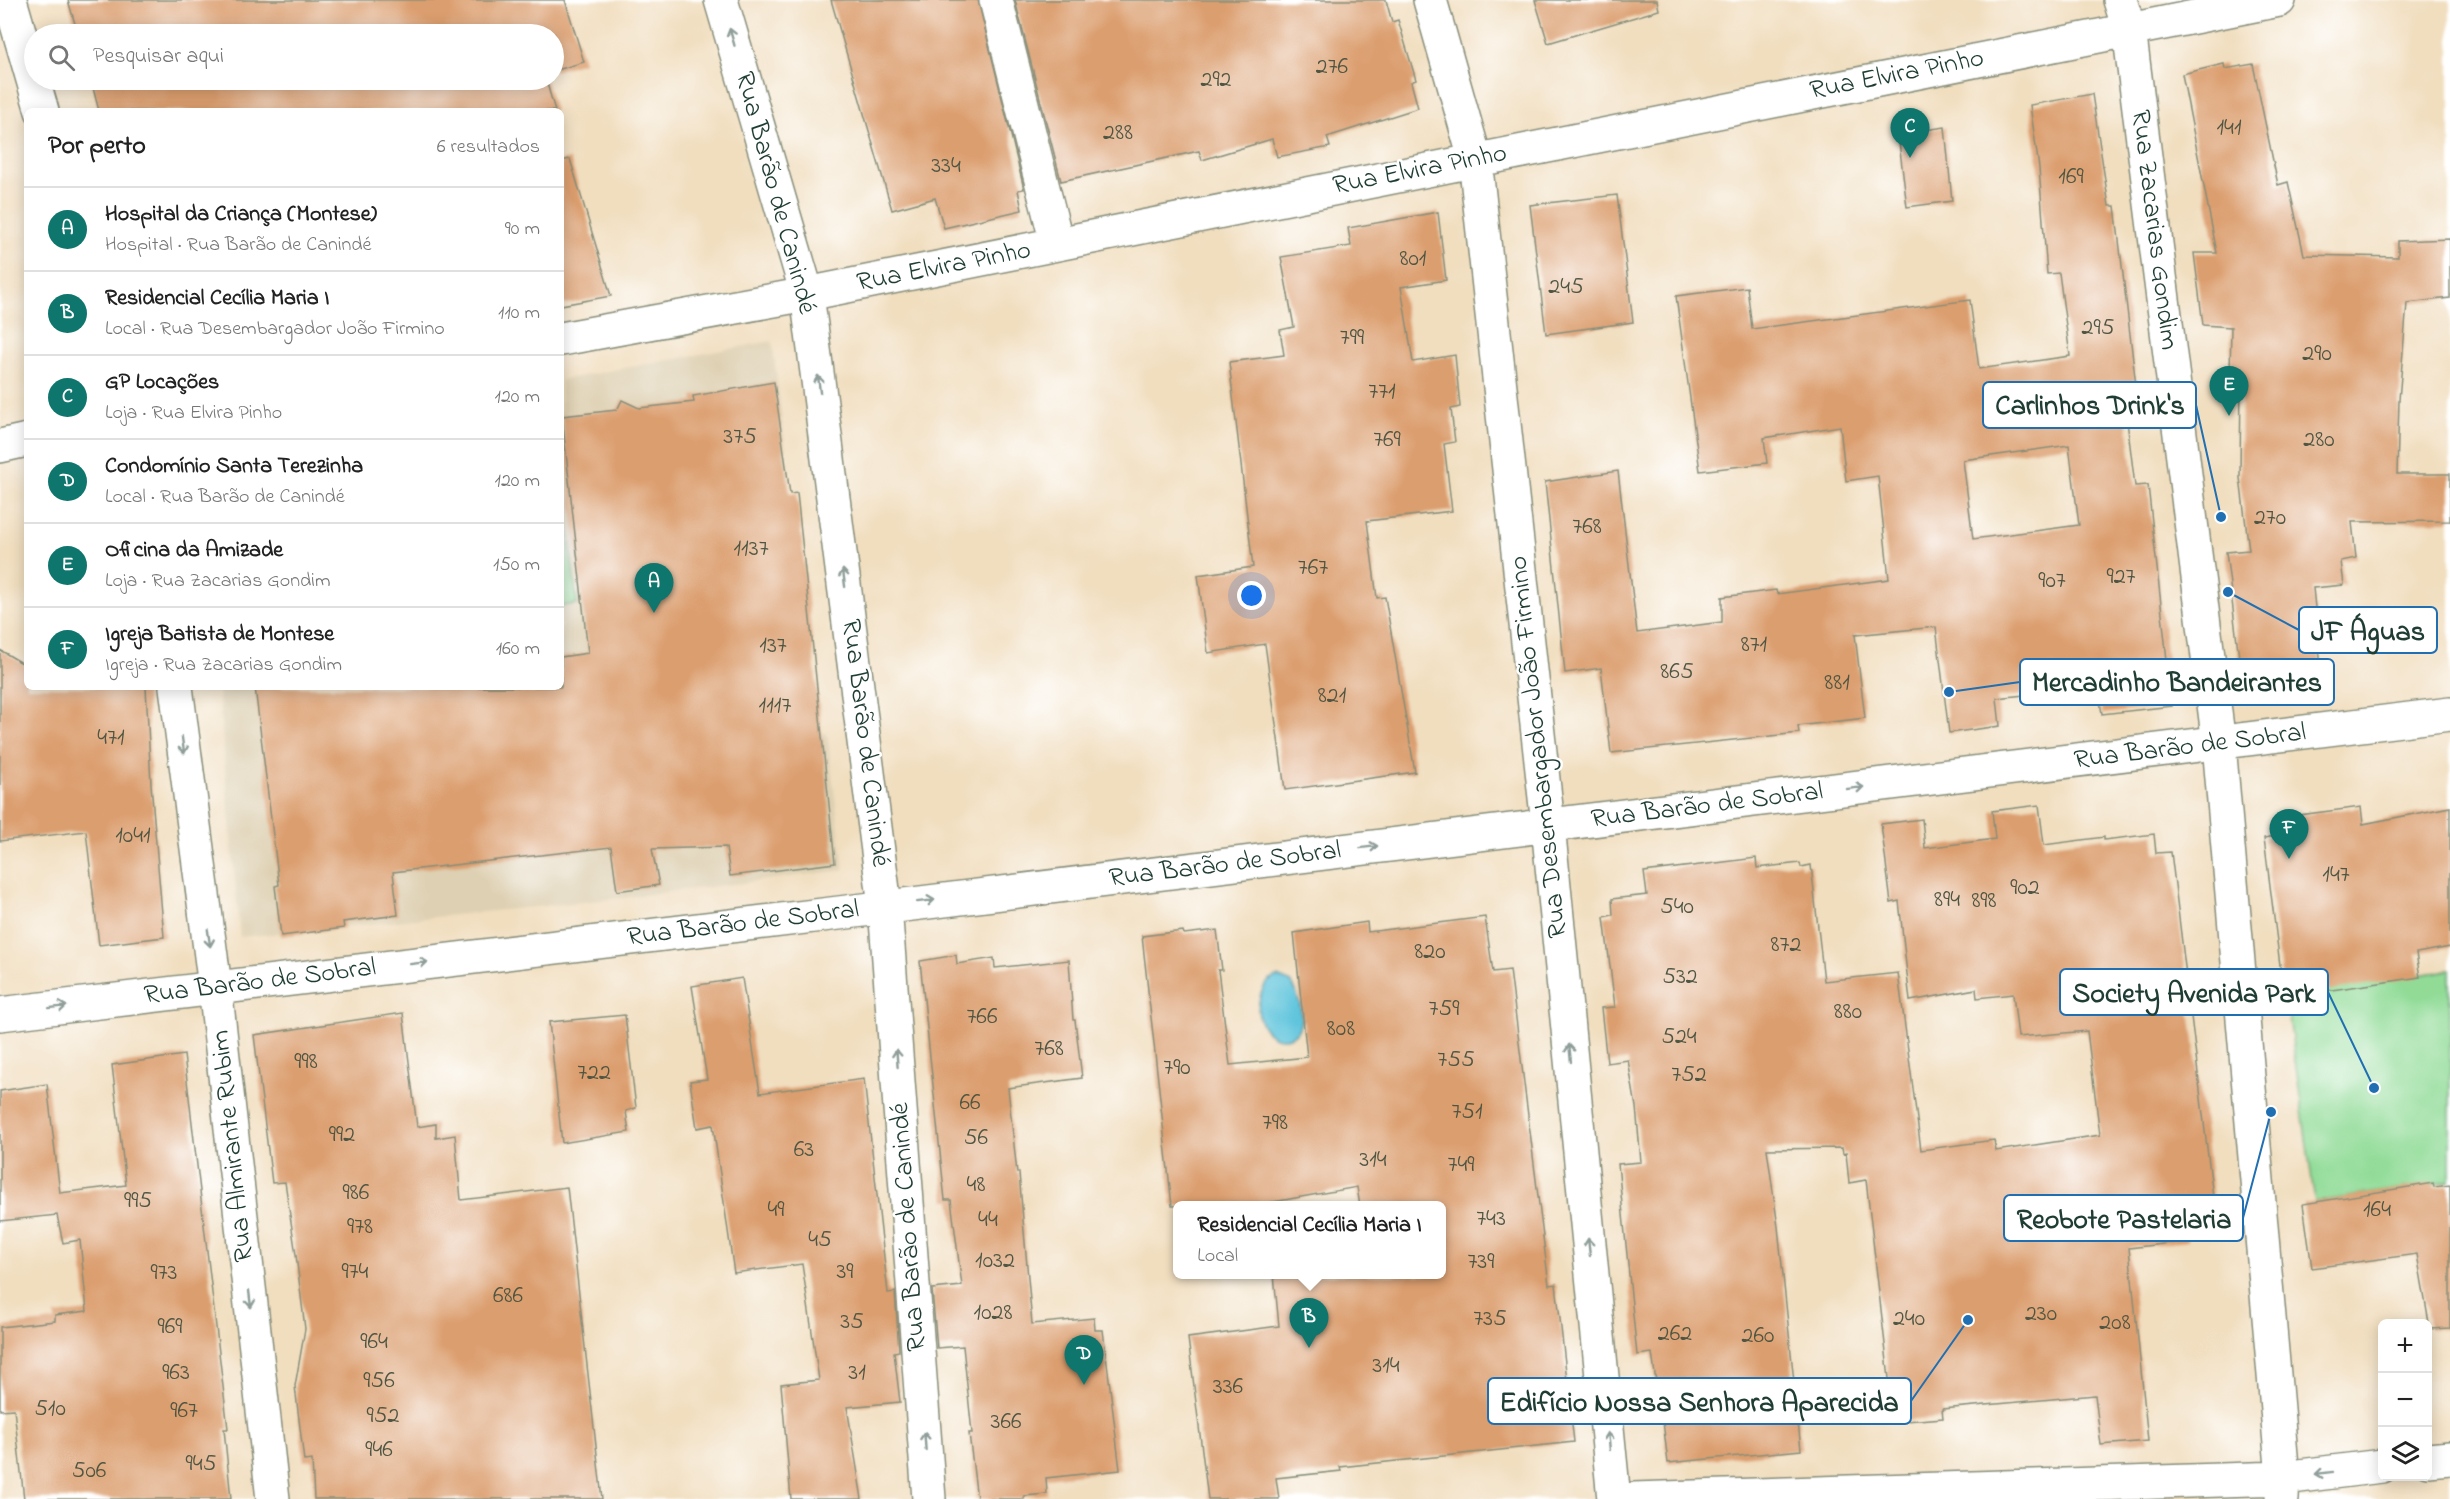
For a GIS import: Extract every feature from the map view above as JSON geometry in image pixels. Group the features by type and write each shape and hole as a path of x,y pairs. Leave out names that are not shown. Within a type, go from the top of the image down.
{"street":[{"path":"10,0 24,49"},
{"name":"Rua Barão de Canindé","path":"721,0 807,294 885,906 929,1499"},
{"path":"996,0 1057,244"},
{"name":"Rua Desembargador João Firmino","path":"1430,0 1476,159 1548,825 1614,1499"},
{"name":"Rua Elvira Pinho","path":"564,338 807,294 1476,159 2124,15 2279,0"},
{"name":"Rua Zacarias Gondim","path":"2124,15 2219,744 2282,1489"},
{"path":"36,90 41,108"},
{"path":"0,446 24,441"},
{"name":"Rua Almirante Rubim","path":"176,690 215,987 273,1499"},
{"name":"Rua Barão de Sobral","path":"0,1014 2450,714"},
{"path":"2432,1460 2450,1458"},
{"path":"1633,1499 2282,1489 2378,1467"}],"shaded area":[{"path":"772,341 790,481 709,492 738,745 827,733 844,870 621,898 240,937 218,690 564,690 564,379"}],"green space":[{"path":"564,495 577,604 564,606"},
{"path":"2450,970 2450,1181 2315,1202 2286,996"}],"water":[{"path":"1277,977 1292,983 1300,1007 1300,1024 1294,1034 1284,1038 1273,1036 1264,1028 1259,1015 1260,997 1263,990 1268,982"}],"building":[{"path":"68,0 565,0 584,62 564,68 564,24 75,24"},
{"path":"831,0 978,0 1024,189 1018,190 1022,210 944,228 935,198 892,210"},
{"path":"1015,0 1386,0 1392,22 1398,20 1416,80 1411,82 1418,108 1327,137 1330,147 1277,157 1272,139 1202,160 1199,151 1061,181"},
{"path":"1535,0 1657,0 1659,10 1548,43"},
{"path":"2224,64 2225,69 2253,64 2278,185 2288,182 2304,255 2398,257 2398,241 2450,239 2450,298 2407,303 2399,400 2397,474 2450,474 2450,521 2352,522 2356,558 2341,561 2344,585 2313,588 2321,667 2245,677 2241,674 2226,552 2249,550 2240,478 2241,375 2230,374 2231,327 2203,325 2194,253 2217,253 2182,74"},
{"path":"94,90 549,90 554,108 98,108"},
{"path":"2092,94 2109,206 2115,206 2138,403 2125,405 2135,486 2148,485 2172,706 2102,714 2098,687 1997,698 2000,726 1949,733 1936,627 1855,635 1865,718 1798,726 1799,733 1611,753 1601,668 1565,673 1545,482 1618,471 1637,633 1722,622 1722,597 1776,590 1777,594 1889,579 1878,476 1846,481 1840,426 1764,438 1767,463 1700,471 1676,296 1747,287 1752,329 1970,300 1979,369 2070,356 2059,273 2047,274 2039,168 2030,105","holes":["2069,445 2079,525 1973,539 1963,460"]},
{"path":"1945,127 1952,201 1907,207 1898,134"},
{"path":"570,159 611,296 564,304 564,160"},
{"path":"1617,195 1633,322 1546,334 1530,205"},
{"path":"1438,212 1446,280 1401,287 1413,362 1455,355 1460,407 1451,409 1455,442 1444,444 1452,511 1367,521 1377,598 1385,597 1415,772 1285,790 1265,644 1208,653 1198,575 1253,567 1229,362 1284,355 1280,330 1294,327 1281,257 1351,246 1348,228"},
{"path":"774,382 790,494 797,493 835,863 730,876 726,847 652,849 659,885 617,891 611,847 393,872 398,915 343,922 344,928 281,936 275,886 279,885 255,690 564,690 564,657 588,653 564,434 564,416 617,410 622,400 639,408 694,402 693,396"},
{"path":"0,650 24,664 24,690 146,690 151,784 164,937 99,945 86,831 0,841"},
{"path":"2039,805 2044,845 2104,837 2104,840 2154,834 2156,853 2171,852 2213,1197 2198,1199 2200,1216 2184,1218 2187,1241 2129,1248 2148,1441 2101,1445 2095,1395 1942,1409 1943,1418 1894,1422 1866,1180 1849,1183 1846,1153 1843,1154 1842,1148 1767,1149 1778,1227 1801,1450 1668,1463 1659,1388 1657,1389 1652,1353 1637,1355 1618,1164 1641,1162 1636,1107 1628,1060 1607,1063 1601,1008 1615,1007 1604,917 1613,915 1612,899 1647,895 1644,872 1756,858 1757,868 1800,863 1801,867 1811,865 1824,981 1898,973 1921,1150 1994,1140 1996,1151 2100,1135 2087,1031 2018,1037 2013,994 1977,998 1976,989 1910,1001 1899,901 1891,903 1881,824 1922,819 1925,848 1995,839 1992,811"},
{"path":"2361,807 2363,824 2450,807 2450,947 2416,953 2420,977 2284,997 2264,838 2293,833 2291,816"},
{"path":"1485,917 1493,972 1510,970 1549,1285 1556,1284 1574,1442 1340,1467 1341,1471 1276,1478 1279,1499 1208,1499 1188,1338 1279,1326 1274,1279 1446,1279 1446,1201 1359,1201 1357,1187 1278,1201 1173,1201 1172,1206 1142,936 1217,930 1222,970 1218,970 1230,1065 1307,1057 1294,933 1367,922 1368,932"},
{"path":"956,955 957,964 994,958 995,968 1069,960 1073,1020 1075,1020 1082,1078 1008,1088 1017,1173 1019,1173 1032,1324 1094,1318 1095,1330 1103,1330 1120,1470 1046,1478 1047,1494 1024,1496 1024,1499 977,1499 969,1433 972,1433 963,1346 937,1348 932,1289 962,1286 951,1200 945,1200 920,961"},
{"path":"742,978 760,1093 864,1079 888,1293 895,1292 899,1351 894,1352 900,1402 847,1407 862,1499 791,1499 781,1384 819,1380 802,1264 734,1273 713,1125 697,1128 690,1081 707,1079 692,986"},
{"path":"403,1013 417,1127 436,1124 436,1138 455,1135 461,1200 567,1187 602,1499 314,1499 312,1460 304,1461 295,1386 305,1329 296,1255 285,1182 272,1183 254,1035"},
{"path":"625,1015 636,1108 626,1111 629,1132 562,1143 549,1022"},
{"path":"184,1055 228,1429 224,1429 231,1499 24,1499 14,1409 0,1410 0,1327 55,1321 55,1315 87,1311 80,1240 63,1243 57,1215 0,1221 0,1091 47,1084 60,1193 126,1185 112,1065"},
{"path":"2433,1183 2434,1187 2450,1185 2450,1328 2432,1329 2432,1319 2428,1319 2417,1254 2312,1268 2303,1204"}],"place":[{"name":"GP Locações","path":"1910,158"},
{"name":"Oficina da Amizade","path":"2229,416"},
{"name":"Carlinhos Drink's","path":"2221,517"},
{"name":"JF Águas","path":"2228,592"},
{"name":"Hospital da Criança (Montese)","path":"654,613"},
{"name":"Mercadinho Bandeirantes","path":"1949,692"},
{"name":"Igreja Batista de Montese","path":"2289,859"},
{"name":"Society Avenida Park","path":"2374,1088"},
{"name":"Reobote Pastelaria","path":"2271,1112"},
{"name":"Edifício Nossa Senhora Aparecida","path":"1968,1320"},
{"name":"Residencial Cecília Maria I","path":"1309,1348"},
{"name":"Condomínio Santa Terezinha","path":"1084,1385"}]}
